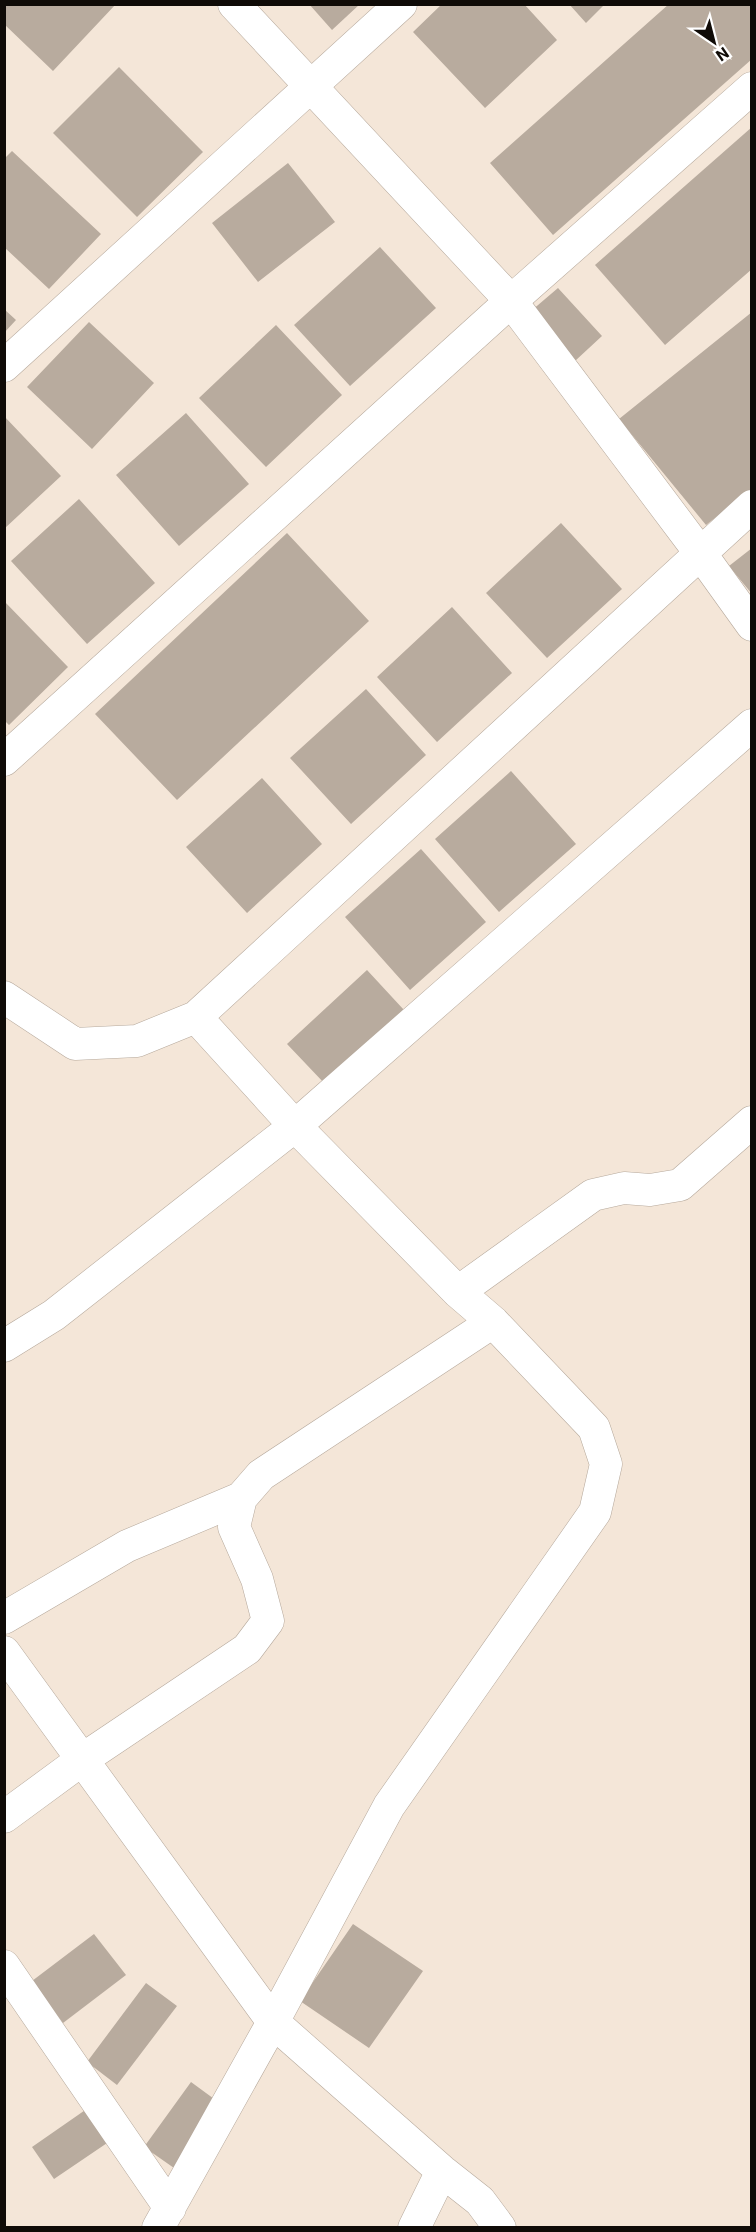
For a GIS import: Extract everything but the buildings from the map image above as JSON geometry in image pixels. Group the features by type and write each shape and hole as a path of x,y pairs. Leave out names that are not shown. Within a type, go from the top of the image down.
{"street":[{"path":"234,4 511,301 752,625"},
{"path":"4,366 402,4"},
{"path":"4,760 511,301 752,88"},
{"path":"4,997 75,1044 137,1041 196,1017 752,506"},
{"path":"4,1346 54,1315 295,1126 752,725"},
{"path":"4,1966 164,2218 389,1806 595,1512 606,1464 594,1428 492,1322 458,1292 295,1126 196,1017"},
{"path":"458,1292 593,1195 624,1188 650,1190 680,1185 752,1122"},
{"path":"4,1618 127,1546 241,1498 261,1475 492,1322"},
{"path":"4,1817 83,1759 247,1649 268,1621 257,1579 234,1527 241,1498"},
{"path":"4,1652 273,2022 442,2171 480,2201 500,2228"},
{"path":"414,2228 442,2171"}]}
